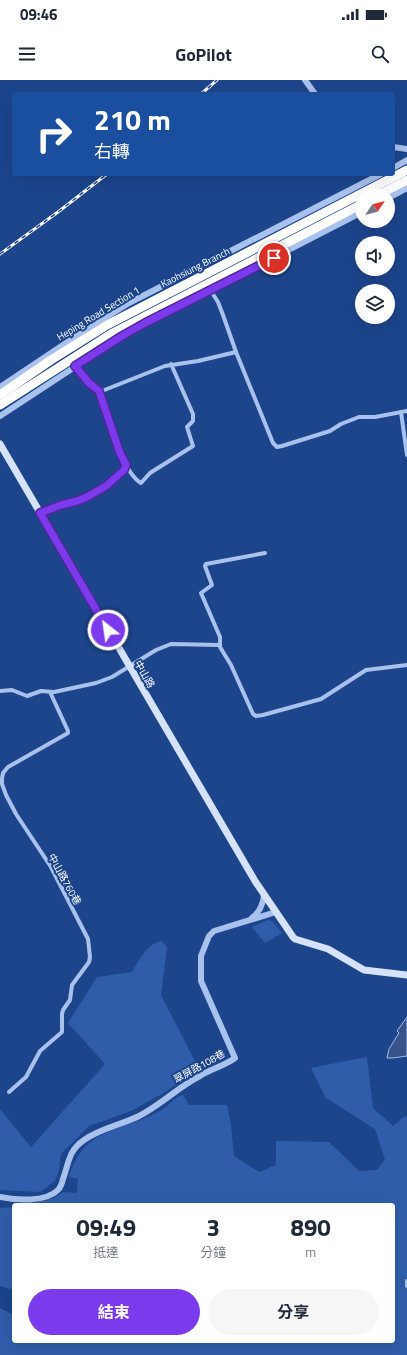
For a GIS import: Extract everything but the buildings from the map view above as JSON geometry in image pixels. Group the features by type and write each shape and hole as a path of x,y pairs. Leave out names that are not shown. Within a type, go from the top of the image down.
{"highway":[{"name":"Kaohsiung Branch","path":"0,395 51,360 107,325 407,170"},
{"path":"392,188 407,180"},
{"name":"Kaohsiung Branch","path":"0,405 111,334 355,208"}],"main road":[{"name":"中山路","path":"0,444 264,895 295,939 328,949 364,970 407,975"}],"street":[{"path":"305,80 314,92"},
{"path":"395,147 407,149"},
{"path":"395,167 407,160"},
{"name":"Heping Road Section 1","path":"0,387 129,303 377,176"},
{"path":"395,194 407,188"},
{"path":"0,416 122,336 355,216"},
{"path":"198,269 220,308 273,443 277,446 282,446 330,431 341,424 359,417 375,417 407,411"},
{"path":"60,347 89,383 99,391 120,453 126,465 141,483 150,473 192,448 187,427 193,421 193,414 171,364"},
{"path":"99,391 171,364 198,361 236,352"},
{"path":"0,400 22,386 29,368"},
{"path":"402,412 407,455"},
{"path":"40,513 87,497 106,486 124,470 126,465"},
{"path":"265,552 207,564 205,566 212,585 203,591 202,595 218,631 222,650 231,665 251,712 256,716 321,699 366,670 407,665"},
{"path":"0,691 12,690 27,696 41,692 50,692 96,683 112,676 156,650 170,644 220,645"},
{"name":"中山路760巷","path":"9,1092 26,1077 40,1051 62,1032 62,1014 70,1000 72,985 87,966 90,957 88,939 82,927 51,867 9,802 2,784 3,773 8,767 68,733 68,730 50,692"},
{"path":"251,920 260,910 264,895"},
{"name":"翠屏路108巷","path":"0,1197 18,1201 37,1199 52,1195 59,1189 73,1150 83,1140 98,1131 140,1115 158,1105 176,1090 235,1058 200,981 201,956 209,936 214,931 276,912"},
{"path":"407,1281 407,1286"}],"shaded area":[{"path":"268,920 272,921 282,933 265,943 252,927"},
{"path":"162,941 167,947 161,995 199,1069 162,1094 131,1111 89,1126 61,1154 59,1171 55,1181 40,1192 0,1190 0,1109 31,1147 105,1064 68,1023 97,977 132,972 148,949 157,942"},
{"path":"407,1017 407,1056 387,1058 389,1049 399,1033 397,1031"},
{"path":"367,1057 373,1108 393,1126 405,1116 407,1118 407,1355 0,1355 0,1308 12,1314 12,1343 395,1343 395,1203 34,1203 54,1198 63,1192 77,1193 78,1179 69,1177 76,1160 85,1148 95,1139 107,1132 148,1117 163,1109 177,1097 183,1095 189,1105 227,1105 231,1125 234,1156 259,1172 276,1165 276,1141 329,1142 359,1171 377,1170 385,1160 375,1129 326,1098 311,1068"},
{"path":"12,1207 12,1289 0,1286 0,1208"}],"railway":[{"path":"203,92 217,80"},
{"path":"0,254 104,176"}],"route":[{"path":"108,630 40,513 87,497 106,486 116,475 124,470 126,465 120,453 99,391 82,376 75,366 145,323 274,258"}]}
